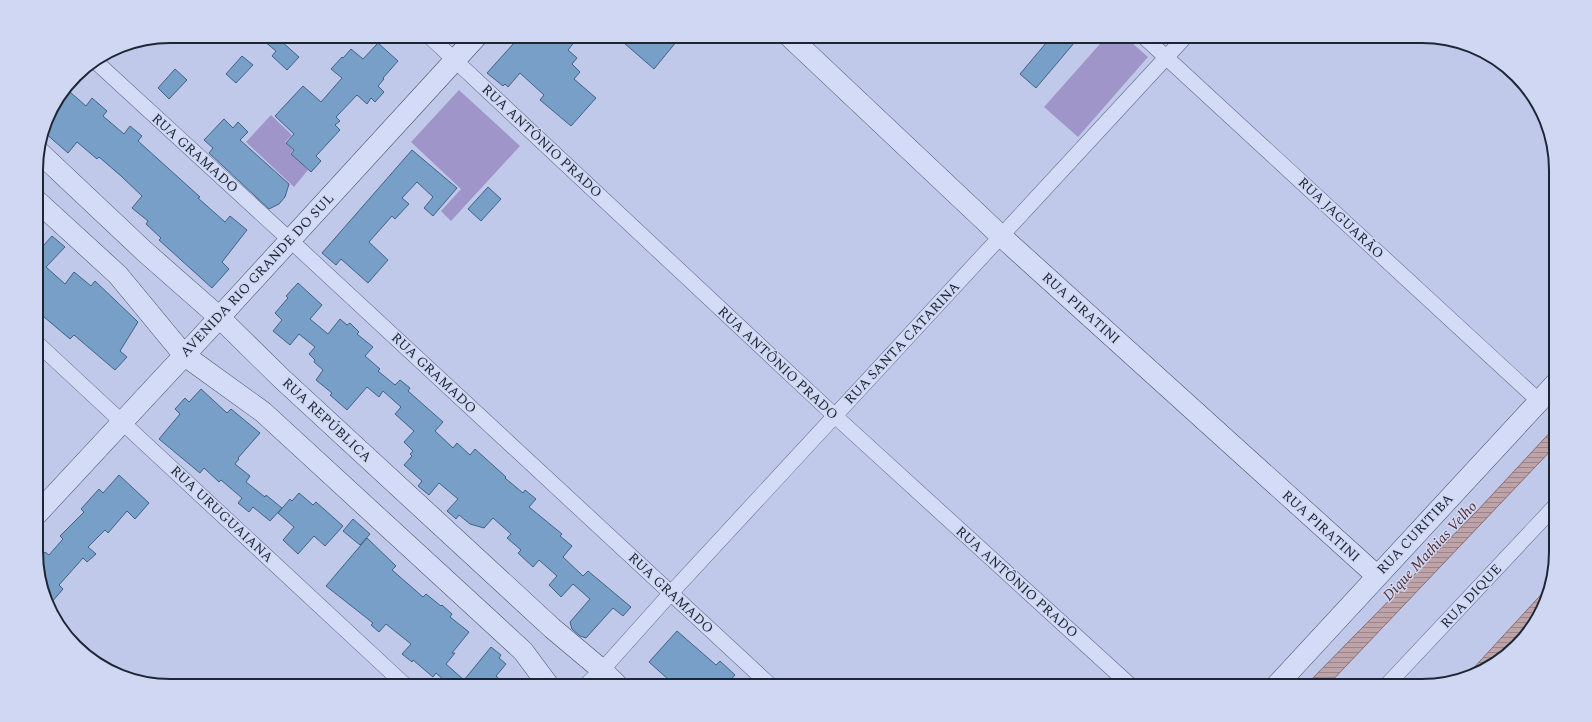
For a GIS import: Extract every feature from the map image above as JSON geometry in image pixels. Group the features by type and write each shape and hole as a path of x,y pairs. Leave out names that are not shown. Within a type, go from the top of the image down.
{"street":[{"name":"RUA ANTÔNIO PRADO","path":"437,43 835,416 1123,679"},
{"name":"AVENIDA RIO GRANDE DO SUL","path":"43,508 471,43"},
{"name":"RUA PIRATINI","path":"796,43 1002,236 1376,576"},
{"name":"RUA JAGUARÃO","path":"1150,43 1539,401"},
{"name":"RUA SANTA CATARINA","path":"592,679 1180,43"},
{"name":"RUA GRAMADO","path":"99,65 763,679"},
{"name":"RUA REPÚBLICA","path":"44,156 144,251 219,317 281,378 541,618 611,679"},
{"path":"43,206 118,275 184,355 263,412 523,651 544,679"},
{"name":"RUA URUGUAIANA","path":"43,349 398,679"},
{"name":"RUA CURITIBA","path":"1282,679 1549,390"},
{"name":"RUA DIQUE","path":"1393,679 1549,512"}],"shaded area":[{"path":"1101,43 1132,43 1148,57 1078,137 1044,107"},
{"path":"459,90 520,146 451,221 441,211 461,189 411,142"},
{"path":"271,115 292,135 285,142 293,150 290,153 308,170 294,187 246,142"},
{"path":"1549,434 1549,452 1334,679 1312,679 1478,510"},
{"path":"1541,594 1532,615 1517,636 1492,658 1474,668"}],"building":[{"path":"266,43 283,43 299,57 287,70 272,56 276,51"},
{"path":"378,43 398,61 378,86 384,92 375,102 371,98 367,104 357,95 336,117 340,121 335,125 340,130 316,156 321,161 311,172 291,154 294,150 286,143 294,134 275,116 303,86 321,102 342,78 331,69 342,57 343,58 351,49 363,59"},
{"path":"514,43 574,43 568,50 577,58 572,64 580,72 574,79 596,98 571,126 540,100 544,95 520,73 508,87 505,84 503,86 487,73"},
{"path":"624,43 675,43 654,69"},
{"path":"1046,43 1074,43 1036,88 1020,74"},
{"path":"242,56 253,65 236,83 226,74"},
{"path":"175,69 187,80 169,99 158,88"},
{"path":"70,92 86,106 92,98 107,111 103,116 124,134 130,126 142,136 138,141 200,197 198,198 225,222 230,216 247,230 222,262 229,269 212,288 159,240 161,238 146,224 148,221 132,208 142,196 121,176 99,157 97,159 77,142 68,153 48,135 56,114"},
{"path":"224,119 233,128 238,122 248,132 240,140 289,184 285,197 279,204 269,209 209,153 213,148 204,140"},
{"path":"412,150 457,188 433,216 424,208 433,197 417,182 402,198 409,204 395,219 392,216 369,242 388,260 368,283 341,259 336,265 322,253"},
{"path":"488,187 501,199 481,221 468,209"},
{"path":"52,236 65,247 46,267 65,284 74,272 91,286 95,281 138,322 120,351 127,357 115,370 74,335 70,339 43,316 43,246"},
{"path":"298,283 322,305 310,319 328,334 340,319 347,325 350,323 359,332 357,334 373,347 365,356 380,369 378,371 395,385 400,380 410,388 408,391 443,422 435,431 453,448 457,443 470,455 475,449 523,493 525,490 536,499 529,507 562,534 560,536 572,546 563,557 583,576 588,571 631,607 623,616 613,608 586,638 580,636 572,629 570,622 590,599 573,584 561,597 549,585 557,576 539,560 533,567 518,553 521,550 507,538 511,534 493,518 484,528 470,524 459,515 456,519 447,511 458,499 439,483 429,495 418,486 422,481 404,465 412,456 410,454 413,451 404,442 414,431 395,414 401,407 383,391 379,397 367,387 347,410 330,395 332,393 316,380 323,370 314,362 315,360 309,354 315,347 299,334 290,345 273,331 282,320 275,313 288,298 286,296"},
{"path":"201,389 227,413 231,409 260,433 238,458 239,459 235,464 250,476 246,482 282,508 270,521 253,507 249,512 238,503 242,498 221,480 219,482 204,468 200,473 159,439 180,414 175,409 185,398 189,402"},
{"path":"119,475 149,503 135,519 127,511 108,533 105,530 88,547 96,554 87,562 83,558 59,585 63,589 53,600 47,585 43,554 45,552 49,555 63,539 60,536 84,512 81,509 99,489 103,493"},
{"path":"299,493 313,505 316,502 343,526 325,546 314,536 298,554 283,540 294,527 278,513 290,499 292,501"},
{"path":"353,519 370,534 360,545 343,531"},
{"path":"367,538 396,566 392,570 423,597 426,594 441,606 442,605 452,614 450,617 469,632 452,653 455,653 446,664 463,679 443,679 436,673 433,677 413,660 412,662 402,654 411,644 386,624 379,632 371,625 373,623 326,586"},
{"path":"677,631 716,665 720,661 735,675 731,679 668,679 649,662"},
{"path":"491,647 501,655 499,658 506,664 496,676 499,679 465,679"}],"water label":[{"name":"Dique Mathias Velho","path":"1430,551"}]}
